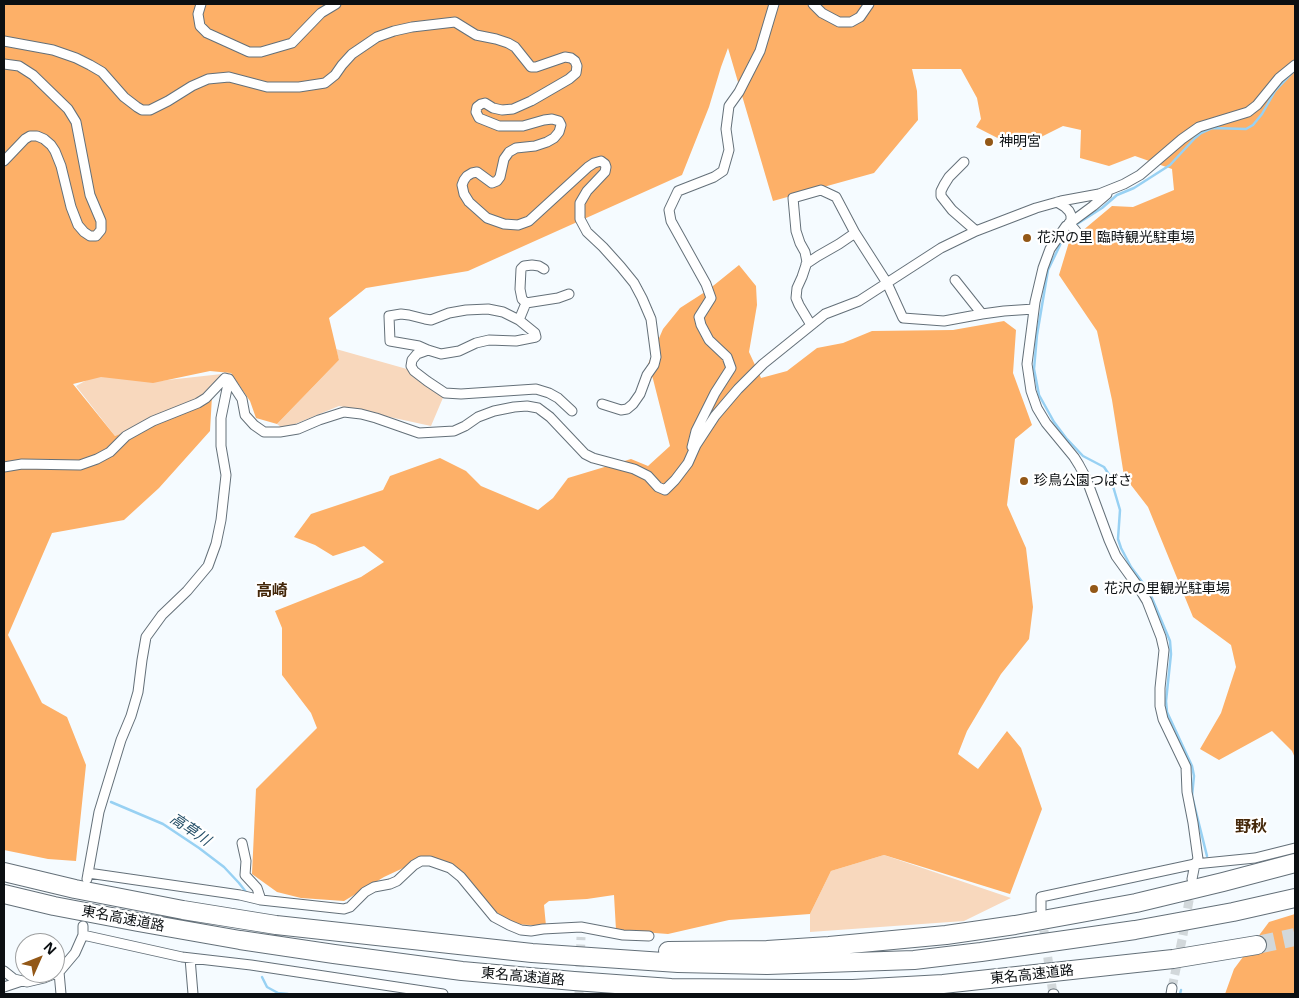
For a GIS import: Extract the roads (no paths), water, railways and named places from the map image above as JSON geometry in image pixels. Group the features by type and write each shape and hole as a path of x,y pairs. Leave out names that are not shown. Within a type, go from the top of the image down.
{"highway":[{"name":"東名高速道路","path":"352,934 532,946 677,951 768,950 829,946 946,935 1015,925 1136,902 1295,863"},
{"name":"東名高速道路","path":"4,872 75,889 183,910 276,925 532,953 678,963 767,965 914,960 1135,930 1233,912 1295,898"},
{"name":"東名高速道路","path":"4,894 54,906 138,922 334,954 462,971 671,988 792,990 943,984 1173,959 1257,945"}],"street":[{"path":"201,4 198,14 200,26 207,33 249,52 261,52 292,43 321,13 336,4"},
{"path":"688,463 696,431 715,393 731,368 727,358 709,340 701,325 699,317 711,298 706,284 671,221 669,210 678,191 714,177 723,171 728,150 726,129 729,106 739,92 760,51 774,4"},
{"path":"813,4 822,13 839,22 851,22 860,17 869,4"},
{"path":"4,41 53,50 76,58 102,72 124,97 142,110 150,110 208,79 229,77 267,87 299,87 325,83 335,75 352,54 377,37 412,27 455,22 476,35 496,39 515,47 531,67 565,57 571,58 577,66 576,73 531,101 513,109 502,110 493,108 485,103 477,107 476,112 479,118 499,126 523,126 552,119 558,121 561,126 554,138 547,142 535,146 516,148 509,152 504,159 500,177 497,181 492,182 477,172 468,176 462,185 464,194 469,202 487,218 504,224 518,226 529,221 588,166 601,161 605,164 605,172 587,191 580,203 580,218 587,232 603,247 634,283 651,319 656,357 640,394 633,404 627,409 621,410 602,404"},
{"path":"4,64 19,66 33,75 68,109 76,122 90,194 101,221 101,230 96,236 90,236 78,225 55,151 44,139 30,136 17,146 4,161"},
{"path":"229,378 242,399 245,415 264,432 298,429 318,420 344,412 362,414 419,433 454,431 478,417 494,411 527,406 538,408 550,417 585,454 634,469 648,476 658,487 665,490 688,463 696,445 715,416 738,389 763,364 825,314 859,301 941,248 976,231 1036,208 1099,194 1124,184 1140,175 1182,139 1200,127 1248,112 1257,105 1279,78 1295,65"},
{"path":"964,162 949,177 941,191 941,196 952,210 976,231"},
{"path":"811,325 796,298 797,288 807,262 796,231 793,198 821,190 836,197 855,233 887,284 903,318 944,321 1004,311 1034,309"},
{"path":"1111,190 1093,206 1070,222 1050,248 1043,268 1034,309 1028,364 1031,391 1037,408 1046,423 1080,465 1108,540 1116,556 1147,601 1161,637 1164,650 1160,706 1163,719 1186,767 1187,792 1198,859 1192,879"},
{"path":"1057,202 1071,215 1070,222 1076,231"},
{"path":"806,264 855,233"},
{"path":"526,303 522,299 520,289 521,269 524,266 532,265 539,266 544,270"},
{"path":"956,280 982,314"},
{"path":"526,303 558,298 569,294"},
{"path":"519,320 526,303"},
{"path":"466,310 488,310 503,312 519,320 535,333 536,337 516,341 489,340 476,343 459,351 441,354 419,346 390,341 389,316 401,314 431,320 449,313 466,310"},
{"path":"428,350 417,354 412,360 411,366 414,372 445,393 461,394 536,390 549,393 558,398 572,411"},
{"path":"4,467 22,464 80,464 97,459 110,452 126,436 146,425 198,403 206,398 225,378 229,378"},
{"path":"229,378 221,418 221,446 226,475 221,520 216,544 208,566 162,615 146,637 138,692 131,716 120,740 99,812 87,876 240,895 261,900 344,909 350,907 365,892 374,887 397,881 414,864 430,861 450,868 461,877 494,917 521,930 581,928 624,935 649,936"},
{"path":"242,843 246,861 246,875 257,888 261,900"},
{"path":"1041,910 1042,897 1195,864 1255,858 1295,848"},
{"path":"65,965 75,953 83,935 83,926"},
{"path":"581,928 581,938"},
{"path":"83,935 190,958 268,967 442,994"},
{"path":"190,958 193,994"},
{"path":"4,971 15,979"},
{"path":"4,987 16,983"}],"waterway":[{"path":"1207,856 1192,796 1194,776 1192,766 1167,712 1166,701 1171,654 1170,641 1149,591 1131,567 1121,548 1118,539 1120,510 1110,476 1104,467 1083,456 1066,438 1054,422 1039,395 1034,369 1037,335 1048,270 1061,243 1077,224 1102,208 1117,195 1134,188 1170,165 1201,133 1212,128 1246,129 1253,125 1262,114 1275,91 1294,71"},
{"name":"高草川","path":"111,802 163,824 224,867 246,892"},
{"name":"高草川","path":"262,977 267,987 278,993 288,994"},
{"path":"1180,994 1181,990"}],"tunnel":[{"path":"1172,988 1191,889"},
{"path":"1042,917 1053,994"},
{"path":"579,994 581,937"},
{"path":"1257,945 1295,937"}],"place":[{"name":"神明宮","path":"989,142"},
{"name":"花沢の里 臨時観光駐車場","path":"1027,238"},
{"name":"珍鳥公園つばさ","path":"1024,481"},
{"name":"花沢の里観光駐車場","path":"1094,589"}],"district":[{"name":"高崎","path":"272,591"},
{"name":"野秋","path":"1251,827"}]}
